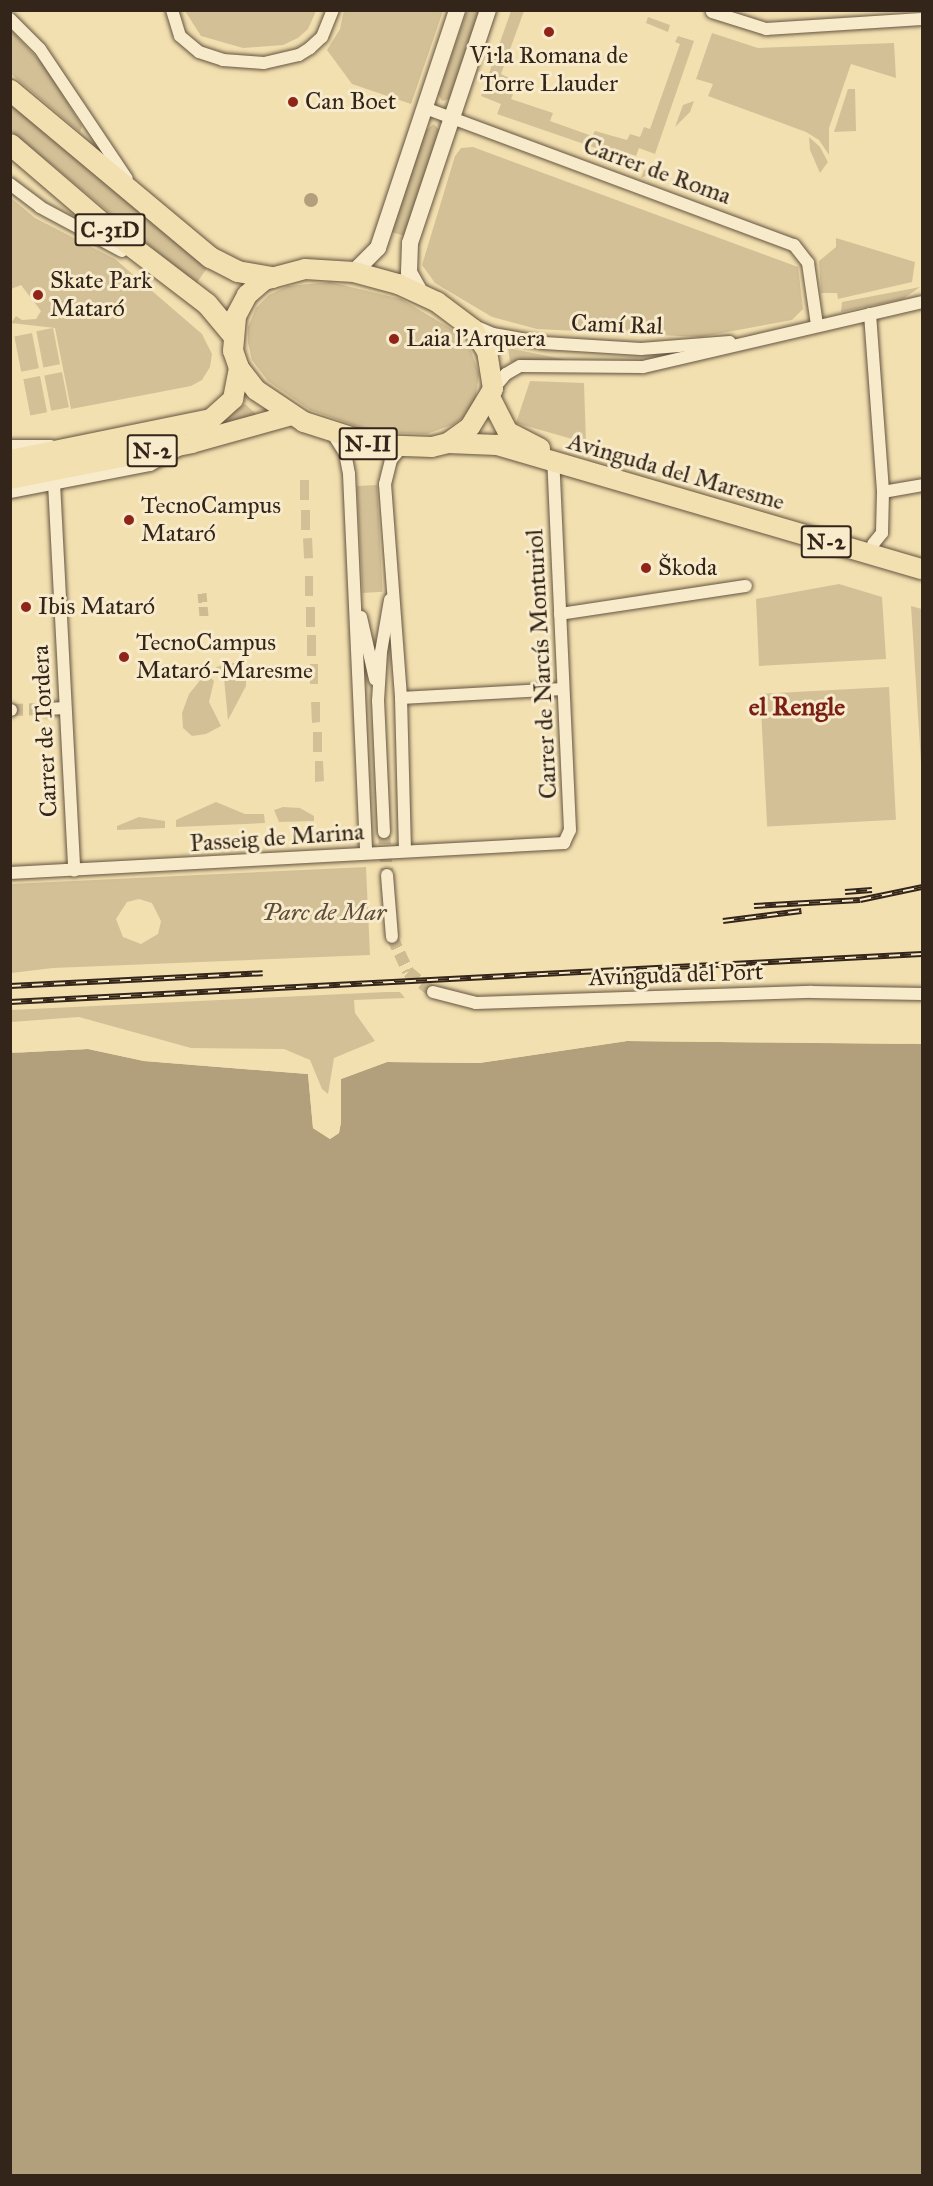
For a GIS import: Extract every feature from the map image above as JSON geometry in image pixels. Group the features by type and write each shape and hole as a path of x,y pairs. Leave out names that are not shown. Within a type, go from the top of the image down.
{"highway":[{"name":"C-31D","path":"10,90 217,262 249,275 271,276"},
{"name":"C-31D","path":"10,144 177,282"},
{"path":"177,282 214,310 232,333"}],"main road":[{"path":"232,333 247,295 271,276 305,270 354,272 421,294 465,321"},
{"name":"Avinguda del Maresme","path":"465,321 488,351 492,393 508,432 529,444 922,557"},
{"name":"N-II","path":"232,333 239,368 256,390 292,415 333,434 401,448 448,443"},
{"name":"N-2","path":"10,460 211,419 235,395 239,368"},
{"path":"448,443 470,427 492,393"},
{"name":"N-2","path":"10,479 191,443 292,415"},
{"name":"Avinguda del Maresme","path":"448,443 497,445 922,569"}],"street":[{"path":"172,10 180,36 211,56 264,63 299,55 310,48 322,38 333,10"},
{"path":"354,272 378,248 457,10"},
{"path":"421,294 409,272 408,254 488,10"},
{"path":"712,12 766,29 922,19"},
{"path":"10,19 40,49 97,137 157,214"},
{"name":"Carrer de Roma","path":"425,108 794,245 807,263 817,325"},
{"path":"10,184 53,215 102,238 153,272 177,282"},
{"name":"Camí Ral","path":"492,393 506,374 520,366 643,367 922,302"},
{"path":"870,314 883,492 882,533 873,544"},
{"name":"Camí Ral","path":"465,321 520,340 641,349 770,337"},
{"path":"333,434 348,461 366,854"},
{"path":"10,492 150,465 164,461 191,443"},
{"path":"10,446 70,449"},
{"path":"401,448 389,464 385,484 391,596 396,616 405,851"},
{"name":"Carrer de Narcís Monturiol","path":"546,847 564,843 570,830 553,462"},
{"name":"Carrer de Tordera","path":"54,483 74,870"},
{"path":"883,492 922,485"},
{"path":"561,614 746,586"},
{"path":"384,832 378,701 381,652 391,596"},
{"path":"355,597 378,701"},
{"path":"400,698 563,689"},
{"path":"47,709 65,708"},
{"name":"Passeig de Marina","path":"10,873 405,851 546,847"},
{"path":"387,875 392,937"},
{"name":"Avinguda del Port","path":"433,992 447,999 476,1004 812,992 922,994"}],"green space":[{"path":"344,10 443,11 411,104 352,84 327,50 340,29"},
{"path":"185,11 316,11 308,29 298,38 283,45 243,48 201,36"},
{"path":"467,11 479,11 449,99 442,101 438,94"},
{"path":"511,11 524,11 501,74 509,78 505,88 514,92 511,99 553,113 550,121 592,136 595,131 627,140 630,134 640,137 644,127 650,129 680,44 675,42 678,36 694,41 655,154 639,148 636,156 615,149 613,154 497,114 501,104 481,96"},
{"path":"648,17 670,25 668,32 646,23"},
{"path":"10,29 44,65 82,126 80,132 11,74"},
{"path":"712,33 758,48 894,43 896,78 851,64 829,128 829,155 819,140 806,132 708,96 713,84 696,79"},
{"path":"848,89 855,89 856,131 834,132"},
{"path":"10,100 207,268 196,284 11,131"},
{"path":"694,101 690,112 675,127 683,105"},
{"path":"434,124 439,130 404,236 392,232 426,130"},
{"path":"809,137 820,147 828,162 820,173 810,150"},
{"path":"473,147 798,267 803,309 792,320 700,337 537,329 492,317 435,283 422,265 455,156 461,148"},
{"path":"658,161 662,162 657,171 641,178 644,170"},
{"path":"11,198 35,218 115,259 202,334 212,354 210,367 202,380 191,386 71,409 55,328 11,323 16,316 22,320 36,319 41,311 21,285 11,289"},
{"path":"836,238 915,262 912,282 838,299 837,293 821,293 819,261 836,247"},
{"path":"330,282 401,299 453,330 471,351 479,374 475,401 464,417 452,425 427,434 374,432 310,410 268,381 252,360 248,343 248,327 256,308 269,295 288,286"},
{"path":"920,287 903,299 841,312 842,302"},
{"path":"53,328 60,364 43,368 36,331"},
{"path":"32,333 39,368 21,372 14,336"},
{"path":"508,348 567,360 569,361 510,362"},
{"path":"62,372 69,407 51,411 44,375"},
{"path":"40,376 47,412 30,416 23,379"},
{"path":"530,381 584,383 586,443 516,423"},
{"path":"245,404 257,415 227,427 11,468 216,425"},
{"path":"300,480 309,480 309,500 300,500"},
{"path":"377,485 383,592 363,593 357,486"},
{"path":"301,510 310,510 310,530 301,530"},
{"path":"303,538 312,538 313,558 304,558"},
{"path":"305,576 313,576 313,596 305,596"},
{"path":"839,584 882,597 886,659 759,666 756,599"},
{"path":"911,606 922,609 922,778"},
{"path":"306,607 315,607 315,627 306,627"},
{"path":"307,635 316,635 316,656 307,656"},
{"path":"234,663 246,673 246,686 228,720 224,678 216,667"},
{"path":"310,664 318,664 318,684 310,684"},
{"path":"206,673 214,681 209,702 221,726 206,734 192,736 183,728 182,713 189,694"},
{"path":"889,687 896,820 767,827 760,694"},
{"path":"311,702 320,702 320,722 312,723"},
{"path":"313,732 322,732 322,752 313,752"},
{"path":"315,761 323,761 324,781 315,782"},
{"path":"216,802 245,814 264,814 265,823 176,827 176,820"},
{"path":"283,807 300,808 314,816 314,821 279,822 274,810"},
{"path":"139,817 165,821 165,828 117,830 117,826"},
{"name":"Parc de Mar","path":"366,867 370,955 53,968 11,973 11,884","holes":["139,899 152,903 161,921 158,934 141,944 123,937 116,919 127,902"]},
{"path":"400,992 405,998 354,1000 355,1013 375,1041 334,1058 328,1094 322,1089 310,1060 284,1049 191,1048 79,1017 11,1022 11,1010"}],"shaded area":[{"path":"311,193 316,195 318,200 316,205 311,207 306,205 304,200 306,195"},
{"path":"627,1041 922,1044 922,2175 11,2175 10,1053 88,1049 144,1061 308,1074 313,1128 330,1139 339,1133 341,1079 387,1062 479,1063"}],"pier":[{"path":"627,1038 786,1038 921,1044 627,1041 479,1063 387,1062 341,1079 339,1133 330,1139 313,1128 308,1074 144,1061 88,1049 10,1053 88,1046 144,1058 309,1071 316,1127 329,1136 336,1131 338,1122 339,1077 386,1059 479,1060"}],"tunnel":[{"path":"202,593 204,617"},
{"path":"11,710 47,709"},
{"path":"384,832 387,875"},
{"path":"392,937 408,972 433,992"}],"railway":[{"path":"754,906 860,900 922,887"},
{"path":"845,892 872,890"},
{"path":"723,921 801,911"},
{"path":"10,1002 922,954"},
{"path":"10,986 263,973"}],"place":[{"name":"Vi·la Romana de Torre Llauder","path":"549,32"},
{"name":"Can Boet","path":"293,102"},
{"name":"Skate Park Mataró","path":"38,295"},
{"name":"Laia l'Arquera","path":"394,339"},
{"name":"TecnoCampus Mataró","path":"129,520"},
{"name":"Škoda","path":"646,568"},
{"name":"Ibis Mataró","path":"26,607"},
{"name":"TecnoCampus Mataró-Maresme","path":"124,657"}],"district":[{"name":"el Rengle","path":"797,707"}]}
